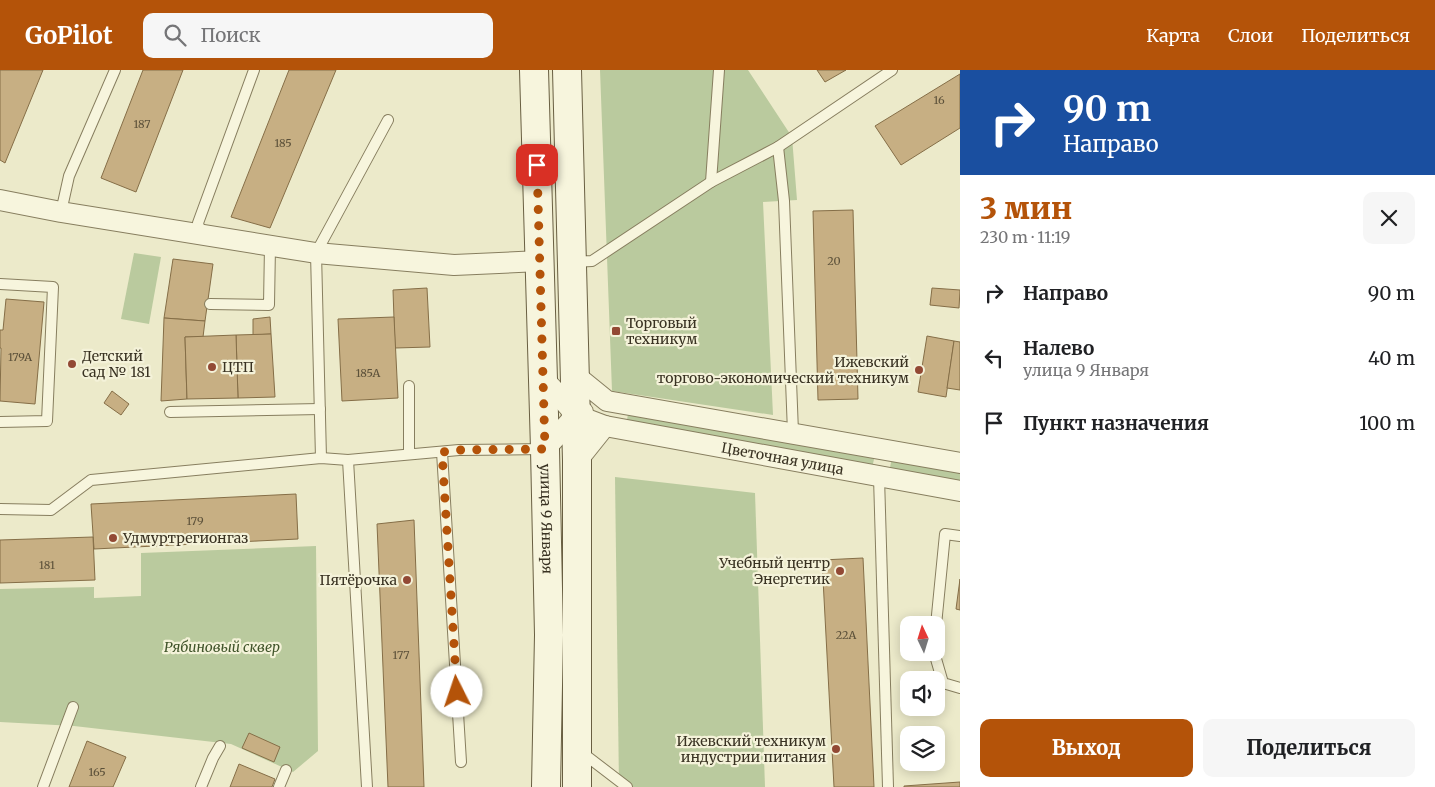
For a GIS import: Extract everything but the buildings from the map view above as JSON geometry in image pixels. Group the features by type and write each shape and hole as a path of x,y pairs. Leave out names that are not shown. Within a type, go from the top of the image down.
{"main road":[{"name":"улица 9 Января","path":"534,70 549,636 546,787"},
{"path":"567,70 577,461 577,787"}],"street":[{"path":"0,200 61,212 316,253 454,265 540,261"},
{"path":"545,449 576,415 607,401 575,375"},
{"path":"543,378 576,415"},
{"name":"Цветочная улица","path":"607,401 793,432 960,463"},
{"name":"Цветочная улица","path":"576,415 606,426 960,491"},
{"path":"577,461 606,426"},
{"path":"879,477 883,449"}],"lane":[{"path":"61,212 70,176 115,70"},
{"path":"201,235 198,223 254,70"},
{"path":"711,182 719,70"},
{"path":"572,262 592,261 711,182 778,147 892,70"},
{"path":"321,458 316,253 388,120"},
{"path":"778,147 784,201 793,432"},
{"path":"210,304 269,305 270,246"},
{"path":"0,284 53,287 47,421 0,422"},
{"path":"409,386 409,454"},
{"path":"170,412 320,409"},
{"path":"0,509 51,510 90,480 321,458 348,460 459,450 545,449"},
{"path":"442,452 461,762"},
{"path":"348,460 366,787"},
{"path":"879,477 879,539 888,787"},
{"path":"937,616 945,534 960,536"},
{"path":"937,661 943,683 960,688"},
{"path":"43,787 73,707"},
{"path":"201,787 220,746"},
{"path":"577,749 627,787"},
{"path":"279,787 286,770"}],"green space":[{"path":"600,70 748,70 792,137 797,200 763,202 773,415 612,391"},
{"path":"134,253 161,257 149,324 121,319"},
{"path":"629,409 875,454 872,469 626,425"},
{"path":"892,457 960,468 960,486 889,473"},
{"path":"615,477 755,493 765,787 619,787"},
{"name":"Рябиновый сквер","path":"316,546 318,751 293,772 231,744 74,726 0,722 0,589 94,587 94,598 141,596 141,553"}],"place":[{"name":"Торговый техникум","path":"616,331"},
{"name":"Детский сад № 181","path":"72,364"},
{"name":"ЦТП","path":"212,367"},
{"name":"Ижевский торгово-экономический техникум","path":"919,370"},
{"name":"Удмуртрегионгаз","path":"113,538"},
{"name":"Учебный центр Энергетик","path":"840,571"},
{"name":"Пятёрочка","path":"407,580"},
{"name":"Ижевский техникум индустрии питания","path":"836,749"}],"route":[{"path":"457,692 442,452 512,448 545,449 537,165"}]}
